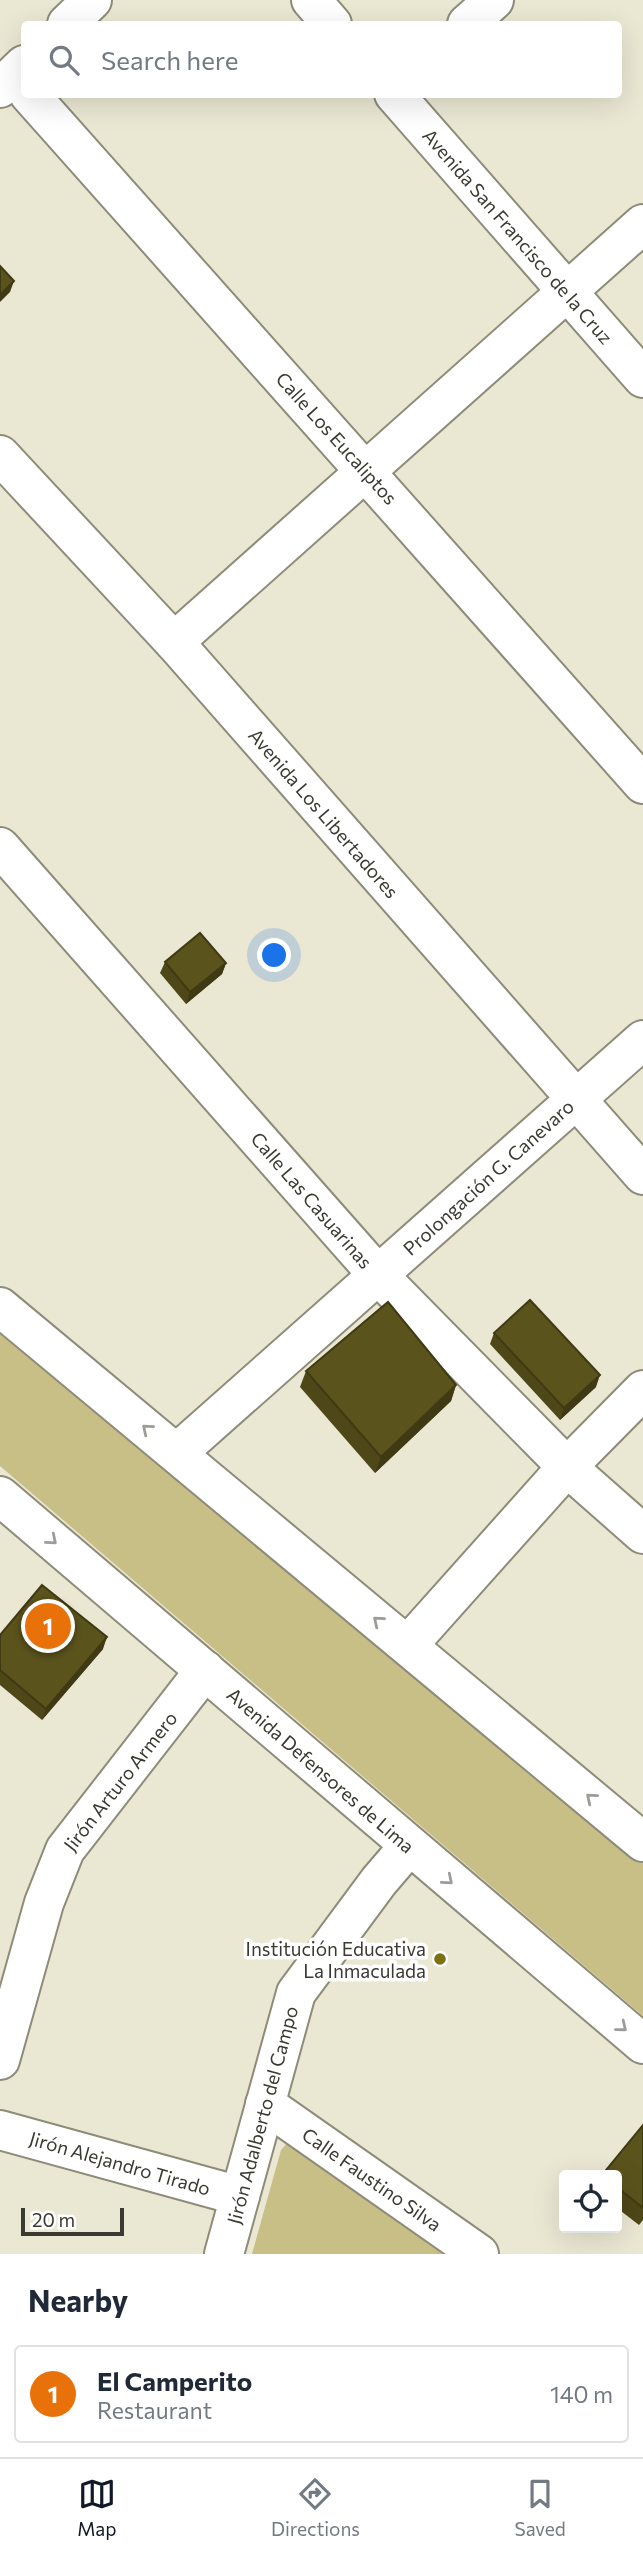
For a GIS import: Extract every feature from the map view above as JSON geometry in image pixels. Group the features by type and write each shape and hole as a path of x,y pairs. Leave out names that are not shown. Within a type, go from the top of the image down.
{"street":[{"path":"70,21 92,0"},
{"path":"311,0 329,21"},
{"path":"470,21 494,0"},
{"name":"Calle Los Eucaliptos","path":"31,98 643,784"},
{"name":"Avenida San Francisco de la Cruz","path":"398,98 643,378"},
{"path":"174,642 643,224"},
{"name":"Avenida Los Libertadores","path":"3,465 174,642 643,1175"},
{"name":"Calle Las Casuarinas","path":"0,847 378,1275 567,1467 643,1534"},
{"name":"Prolongación G. Canevaro","path":"177,1454 643,1040"},
{"path":"0,1307 643,1842"},
{"path":"408,1645 567,1467 643,1390"},
{"name":"Avenida Defensores de Lima","path":"2,1502 205,1670 643,2044"},
{"name":"Jirón Arturo Armero","path":"0,2060 44,1903 65,1850 205,1670"},
{"name":"Jirón Adalberto del Campo","path":"224,2254 296,1993 379,1881 409,1846"},
{"name":"Calle Faustino Silva","path":"265,2104 479,2254"},
{"name":"Jirón Alejandro Tirado","path":"0,2130 240,2196"}],"shaded area":[{"path":"0,1328 643,1863 643,2016 0,1466"},
{"path":"288,2142 446,2254 252,2254 281,2150"}],"building":[{"path":"0,266 14,281 0,295"},
{"path":"200,933 226,963 190,992 165,962"},
{"path":"530,1300 600,1375 564,1408 494,1333"},
{"path":"388,1302 456,1385 381,1457 306,1371"},
{"path":"42,1585 107,1637 46,1709 0,1670 0,1635"},
{"path":"643,2125 643,2208 622,2191 622,2170 606,2170"}],"place":[{"name":"El Camperito","path":"48,1626"},
{"name":"Institución Educativa La Inmaculada","path":"440,1959"}]}
